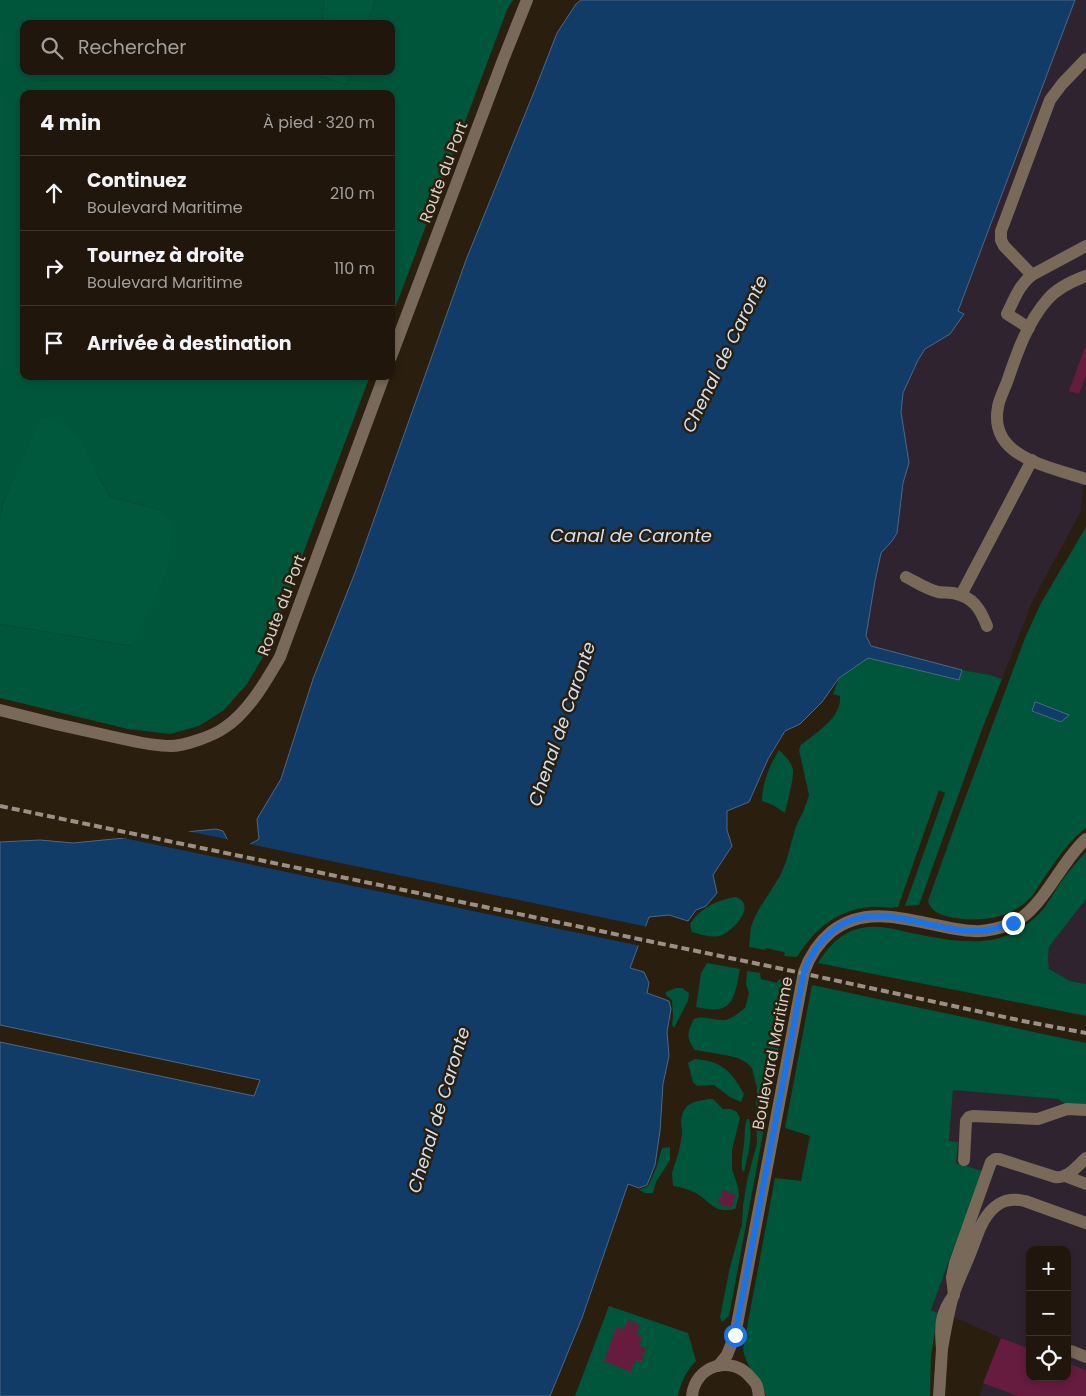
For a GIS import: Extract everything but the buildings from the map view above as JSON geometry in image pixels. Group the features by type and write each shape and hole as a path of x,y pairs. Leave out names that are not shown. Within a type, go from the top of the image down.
{"street":[{"name":"Route du Port","path":"395,346 527,0"},
{"path":"1032,275 1004,246 1001,240 1001,231 1050,100 1062,84 1086,59"},
{"path":"1028,328 1007,314 1021,287 1032,275 1086,246"},
{"path":"1086,276 1073,281 1049,298 1038,310 1016,354 998,407 997,423 1002,437 1010,447 1020,454 1086,479"},
{"name":"Route du Port","path":"0,710 79,730 133,741 172,746 200,740 225,728 244,711 263,686 280,657 383,380"},
{"path":"961,595 1032,460"},
{"path":"906,577 938,592 961,595 969,599 982,612 987,626"},
{"name":"Boulevard Maritime","path":"718,1366 727,1355 735,1335 802,980 808,959 815,948 838,926 864,917 895,917 954,929 975,931 1000,928 1013,923 1036,904 1068,859 1086,840"},
{"path":"964,1160 966,1121 969,1117 1038,1119 1067,1109 1086,1110"},
{"path":"940,1396 941,1324 943,1314 947,1304 954,1295 991,1162 999,1159 1060,1178 1086,1158"},
{"path":"1065,1176 1086,1184"},
{"path":"971,1234 1000,1203 1017,1199 1086,1223"},
{"name":"Boulevard Maritime","path":"735,1335 737,1356 756,1384 759,1396"},
{"path":"1071,1352 1086,1357"},
{"path":"692,1396 696,1382 710,1368 732,1365 746,1371"}],"shaded area":[{"path":"1075,0 1086,0 1086,480 1083,487 1081,511 1033,600 1002,679 871,646 866,636 881,553 897,533 903,483 909,464 901,412 903,393 925,349 950,334 963,314 958,311"},
{"path":"1086,899 1086,984 1070,981 1049,969 1048,958 1049,947"},
{"path":"953,1089 1058,1099 1064,1103 1086,1105 1086,1396 979,1396 1001,1338 931,1310 982,1172 955,1163 958,1142 949,1141"}],"green space":[{"path":"0,0 324,0 322,20 20,20 20,75 319,75 347,85 351,75 395,75 395,20 369,20 375,0 513,0 507,10 395,308 395,90 20,90 20,380 368,380 266,652 247,684 224,710 199,726 170,734 128,729 0,698 0,624 132,646 161,510 110,497 97,474 43,416 4,500 0,519"},
{"path":"324,0 375,0 369,20 322,20"},
{"path":"319,75 351,75 347,85"},
{"path":"42,416 68,426 80,439 110,497 161,510 173,525 167,571 132,646 0,624 0,519 4,500"},
{"path":"1086,527 1086,828 1067,846 1032,896 1012,911 994,918 975,920 942,915 932,908 928,901 957,820 1025,638 1041,603"},
{"path":"867,658 959,680 962,670 1002,679 919,905 905,906 945,793 939,790 898,907 874,907 847,912 819,930 797,957 784,956 785,953 783,952 766,948 765,950 749,947 751,927 754,919 780,876 796,826 809,795 799,750 801,745 827,724 837,711 840,704 840,696 833,694 839,678"},
{"path":"779,750 789,761 793,770 785,813 773,805 762,801 767,774"},
{"path":"1086,852 1086,899 1049,947 1048,958 1049,969 1070,981 1086,984 1086,1016 818,963 826,951 841,937 854,930 867,927 890,928 957,941 984,941 1008,935 1017,931 1040,913 1064,878"},
{"path":"736,897 742,901 744,912 730,930 719,936 705,936 692,932 690,924 704,909 716,902"},
{"path":"707,963 740,969 733,997 725,1007 708,1009 696,1007 701,973"},
{"path":"747,971 760,973 761,979 777,983 779,979 790,981 729,1316 722,1322 720,1317 730,1267 742,1224 747,1181 757,1143 757,1088 752,1068 747,1063 738,1058 695,1050 688,1035 694,1019 701,1017 726,1020 745,1008 749,993 746,984"},
{"path":"812,985 1086,1043 1086,1105 1064,1103 1058,1099 953,1090 949,1141 958,1142 956,1163 982,1171 931,1310 938,1313 931,1356 930,1396 766,1396 745,1356 743,1349 775,1178 801,1181 810,1136 785,1128"},
{"path":"682,988 689,993 688,1001 674,1028 672,1025 672,1000 666,995 666,992"},
{"path":"695,1059 712,1062 730,1073 744,1094 741,1102 730,1097 714,1085 697,1086 693,1082 688,1063"},
{"path":"713,1099 723,1109 731,1109 737,1112 740,1118 732,1150 732,1169 739,1196 735,1209 717,1209 696,1193 673,1186 672,1173 679,1151 683,1112 687,1106 694,1102"},
{"path":"747,1119 749,1119 750,1139 744,1172 742,1170 742,1160"},
{"path":"670,1147 670,1160 656,1182 653,1193 645,1193 639,1190 648,1186 657,1166 662,1148"},
{"path":"609,1306 688,1333 696,1361 684,1377 678,1396 575,1396"}],"water":[{"name":"Canal de Caronte","path":"581,0 1075,0 958,311 964,314 950,334 925,349 903,393 901,412 909,463 903,483 897,533 881,553 866,636 871,646 962,670 959,680 868,658 839,678 822,702 800,724 785,731 768,759 749,802 727,811 727,830 732,846 713,875 717,893 706,906 696,910 688,921 669,915 649,917 630,968 644,972 649,983 647,993 669,1001 671,1009 667,1032 669,1056 663,1084 660,1131 655,1165 647,1185 639,1188 628,1184 582,1318 550,1396 0,1396 0,1042 254,1096 260,1080 0,1025 0,842 40,840 73,843 216,829 223,831 232,848 247,846 259,839 257,819 281,779 313,679 356,570 466,260 557,33 576,4"},
{"path":"1035,702 1069,715 1061,722 1032,711"}],"pier":[{"path":"182,830 231,840 233,845 245,843 648,927 641,946 119,837"}],"railway":[{"path":"0,806 1086,1033"}],"route":[{"path":"735,1335 800,988 808,959 815,948 838,926 864,917 895,917 954,929 975,931 1000,928 1013,923"}],"water label":[{"name":"Chenal de Caronte","path":"725,354"},
{"name":"Chenal de Caronte","path":"562,724"},
{"name":"Chenal de Caronte","path":"439,1110"}]}
